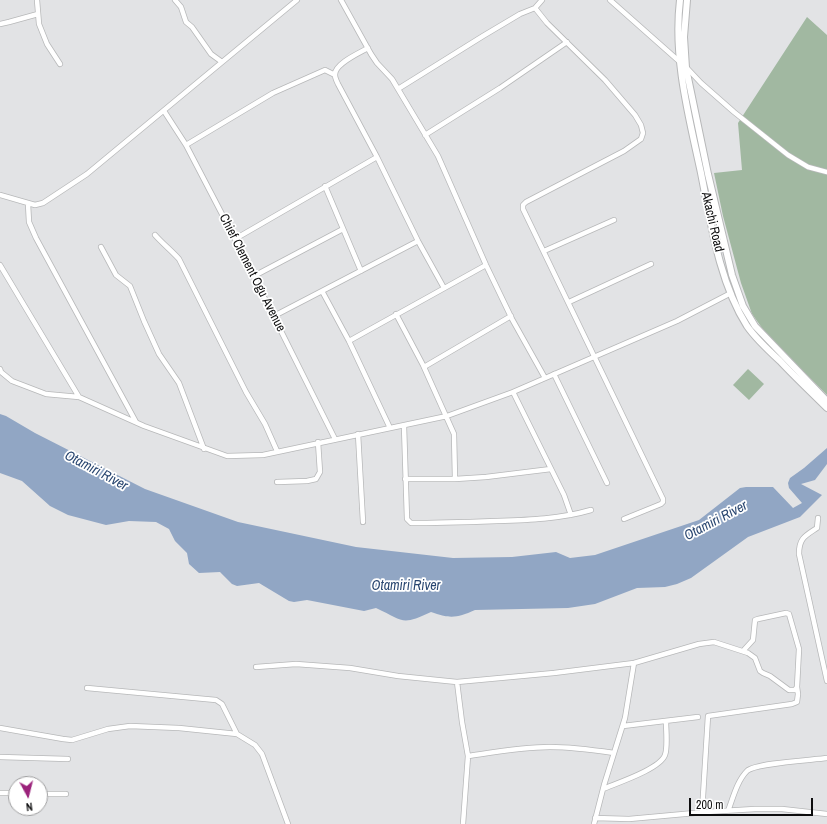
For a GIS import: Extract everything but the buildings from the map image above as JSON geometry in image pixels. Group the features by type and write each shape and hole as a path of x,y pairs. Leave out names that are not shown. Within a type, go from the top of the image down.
{"main road":[{"name":"Akachi Road","path":"680,0 677,26 680,61 688,108 709,211 720,258 731,293 742,316 754,335 827,408"},
{"name":"Akachi Road","path":"687,0 684,37 686,68 708,174 737,292 749,317 762,335 827,401"}],"street":[{"path":"37,0 39,24 47,44 60,64"},
{"path":"175,0 181,7 186,22 192,27 211,54 222,62"},
{"path":"0,195 28,204 35,205 43,203 87,174 297,0"},
{"path":"341,0 368,48 378,63 392,79 438,156 454,188 486,265 511,316 545,378"},
{"path":"398,89 482,36 520,14 535,8 542,0"},
{"path":"610,0 680,61 701,83 788,155 808,167 827,172"},
{"path":"535,8 547,23 605,80 636,115 643,133 641,139 624,151 526,202 523,209 664,502 624,519"},
{"path":"0,24 38,14"},
{"path":"425,135 500,88 567,42"},
{"path":"368,48 349,58 336,68 335,75 338,84 377,157 418,241 444,288"},
{"path":"186,145 273,93 325,70 335,75"},
{"name":"Chief Clement Ogu Avenue","path":"164,111 186,145 254,276 335,439"},
{"path":"235,239 377,157"},
{"path":"325,186 361,271"},
{"path":"28,204 30,222 36,238 136,422"},
{"path":"544,252 614,220"},
{"path":"254,276 343,229"},
{"path":"156,235 165,247 179,259 246,392 265,424 277,451"},
{"path":"274,316 418,241"},
{"path":"101,247 116,275 130,286 159,354 178,383 204,449"},
{"path":"569,302 651,264"},
{"path":"0,265 79,397"},
{"path":"349,341 486,265"},
{"path":"322,291 349,341 390,428"},
{"path":"0,369 1,372 12,381 46,394 79,397 204,449 227,456 263,454 447,416 513,392 677,321 731,293"},
{"path":"396,314 424,367 454,434 455,478"},
{"path":"424,367 511,316"},
{"path":"554,374 607,483"},
{"path":"513,392 564,495 571,515"},
{"path":"404,426 407,519 410,523 441,524 533,520 571,515 591,510"},
{"path":"358,434 363,522"},
{"path":"277,482 307,481 316,479 320,472 318,442"},
{"path":"405,479 486,476 551,469"},
{"path":"818,518 817,528 803,537 799,545 799,554 827,681"},
{"path":"702,812 708,716 798,702 797,687 799,649 789,614 786,613 758,619 755,623 753,640 743,651"},
{"path":"256,667 296,664 342,667 416,679 457,682 554,673 634,663 709,642 714,642 743,651 755,658 760,671 770,676 789,690 795,690 797,687"},
{"path":"594,824 603,789 623,726 634,663"},
{"path":"457,682 468,756 463,824"},
{"path":"87,688 216,700 222,704 237,734"},
{"path":"623,726 698,717"},
{"path":"603,789 652,768 663,760 666,753 666,721"},
{"path":"0,728 72,740 108,728 130,726 179,728 237,734 255,745 262,754 288,824"},
{"path":"468,756 550,747 587,749 614,753"},
{"path":"0,757 68,759"},
{"path":"728,811 742,778 750,769 827,758"},
{"path":"48,794 66,794"},
{"path":"595,818 629,819 702,812 782,809 827,814"}],"green space":[{"path":"807,17 827,35 827,395 767,335 752,314 741,283 723,216 714,173 742,170 738,123"},
{"path":"748,369 764,384 749,400 733,385"}],"water":[{"name":"Otamiri River","path":"0,414 145,489 238,522 356,547 453,558 512,557 556,552 570,558 595,555 699,520 740,488 746,487 773,487 793,508 802,503 789,488 788,483 790,478 827,448 827,464 815,480 801,484 822,495 800,517 748,537 691,578 677,584 665,587 637,588 595,604 568,608 475,610 453,617 443,616 431,612 414,619 403,620 376,608 364,611 307,600 294,602 289,601 259,583 237,586 232,584 220,572 199,573 189,564 187,553 175,541 169,529 156,522 129,521 106,525 68,515 50,506 22,481 0,473"}]}
